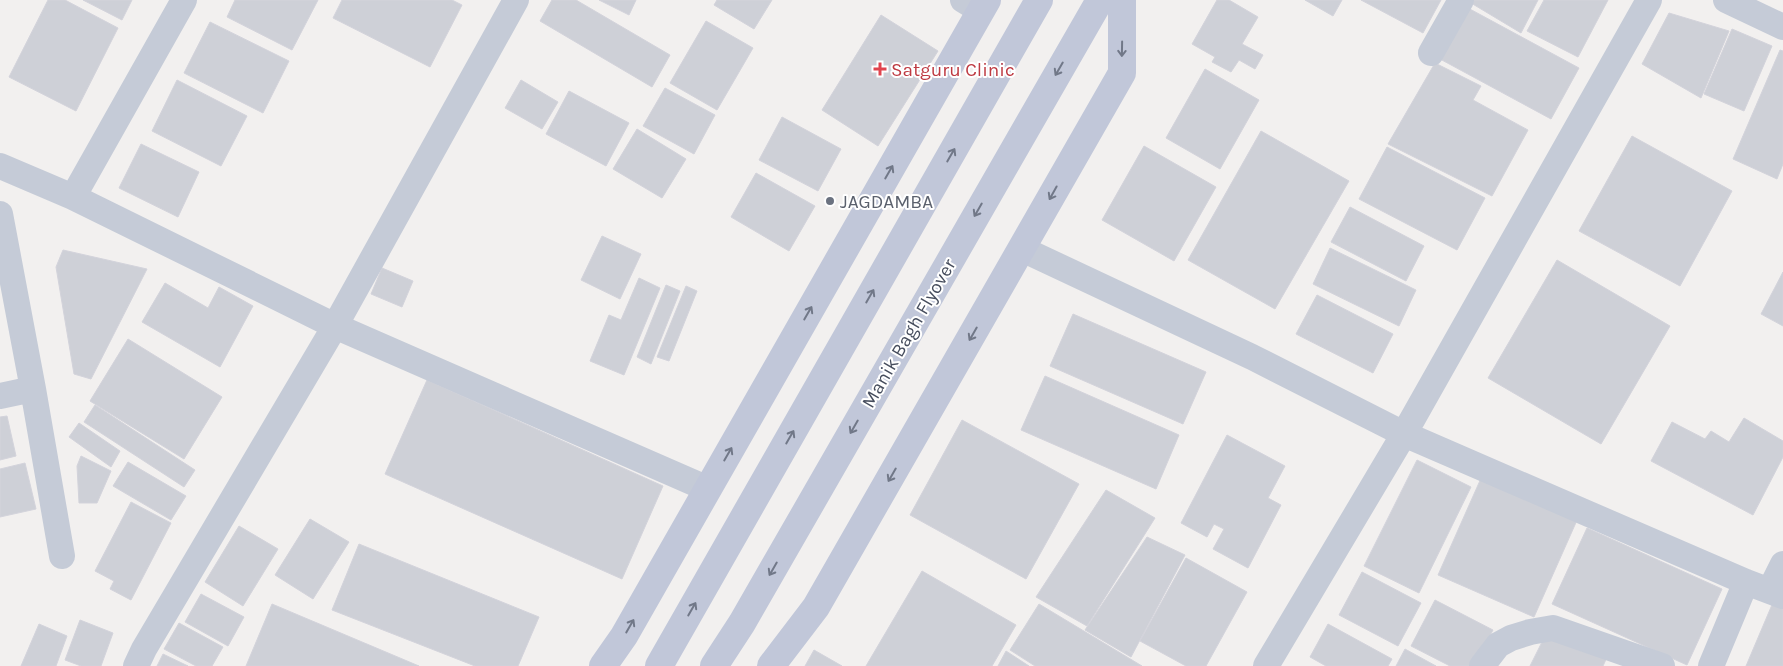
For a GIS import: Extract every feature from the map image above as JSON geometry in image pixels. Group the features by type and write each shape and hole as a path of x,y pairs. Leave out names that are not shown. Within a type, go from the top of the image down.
{"main road":[{"name":"Manik Bagh Flyover","path":"714,666 747,615 1100,0"},
{"path":"772,666 816,607 1122,72 1122,0"},
{"path":"603,666 624,636 708,489 977,4"},
{"path":"659,666 1037,4"}],"street":[{"path":"73,197 184,0"},
{"path":"136,666 144,649 336,326 516,0"},
{"path":"1431,53 1461,0"},
{"path":"1266,666 1404,434 1649,0"},
{"path":"1726,0 1783,27"},
{"path":"0,166 73,197 336,326 708,489"},
{"path":"0,214 62,556"},
{"path":"1022,249 1252,356 1404,434 1766,589"},
{"path":"0,396 33,390"},
{"path":"1711,666 1783,564"},
{"path":"1482,666 1498,645 1511,638 1553,628 1662,666"}],"building":[{"path":"48,0 65,0 118,28 76,111 9,77"},
{"path":"83,0 132,0 122,20"},
{"path":"235,0 318,0 292,50 227,17"},
{"path":"342,0 452,0 462,5 430,67 333,18"},
{"path":"552,0 576,0 670,55 652,87 540,21"},
{"path":"599,0 636,0 629,15"},
{"path":"717,0 772,0 754,29 714,5"},
{"path":"1217,0 1229,0 1258,17 1242,44 1263,55 1255,69 1239,60 1231,72 1212,62 1215,57 1192,44"},
{"path":"1305,0 1342,0 1333,16"},
{"path":"1361,0 1441,0 1423,33"},
{"path":"1473,0 1538,0 1521,33 1471,3"},
{"path":"1544,0 1608,0 1578,57 1527,31"},
{"path":"1468,8 1579,68 1551,119 1440,59"},
{"path":"1669,13 1729,31 1701,98 1642,64"},
{"path":"881,15 938,51 878,146 822,110"},
{"path":"706,21 753,48 717,110 670,83"},
{"path":"210,22 289,61 263,113 184,73"},
{"path":"1732,29 1772,46 1744,111 1704,94"},
{"path":"1780,50 1783,51 1783,164 1777,179 1733,159"},
{"path":"1435,63 1481,86 1473,100 1528,130 1492,196 1388,144"},
{"path":"1205,69 1259,100 1220,169 1166,138"},
{"path":"177,80 247,116 221,166 152,131"},
{"path":"521,80 558,102 542,129 505,108"},
{"path":"665,88 715,115 694,154 643,126"},
{"path":"569,91 629,123 606,166 546,134"},
{"path":"782,117 841,149 818,191 759,160"},
{"path":"637,129 686,159 662,198 613,169"},
{"path":"1261,131 1349,181 1275,309 1188,260"},
{"path":"1632,136 1732,191 1680,286 1579,231"},
{"path":"141,144 199,172 178,217 119,188"},
{"path":"1144,146 1216,187 1174,261 1102,220"},
{"path":"1387,147 1485,198 1457,250 1359,199"},
{"path":"756,173 815,206 789,251 731,217"},
{"path":"1350,207 1424,246 1406,281 1331,242"},
{"path":"602,236 641,254 620,299 581,280"},
{"path":"1330,248 1416,290 1399,326 1313,284"},
{"path":"63,250 147,269 91,379 74,374 56,267"},
{"path":"1557,260 1670,326 1601,444 1488,378"},
{"path":"382,268 413,281 402,307 371,294"},
{"path":"1783,272 1783,326 1761,314"},
{"path":"639,278 660,288 624,375 590,361 609,315 621,320"},
{"path":"165,283 208,308 219,287 253,306 220,367 142,322"},
{"path":"666,285 680,291 651,364 637,357"},
{"path":"686,286 697,291 669,361 657,357"},
{"path":"1317,295 1393,334 1373,373 1296,334"},
{"path":"1073,314 1206,372 1183,424 1050,366"},
{"path":"128,339 222,397 184,459 90,401"},
{"path":"1045,376 1179,435 1156,489 1021,430"},
{"path":"427,380 663,486 622,579 385,474"},
{"path":"95,405 195,470 184,487 84,422"},
{"path":"7,416 16,456 0,460 0,417"},
{"path":"1744,418 1783,441 1783,457 1753,515 1651,461 1672,422 1705,439 1711,431 1729,442"},
{"path":"962,420 1079,484 1026,579 910,515"},
{"path":"79,423 120,451 111,467 69,437"},
{"path":"1227,435 1285,466 1268,498 1281,505 1248,568 1213,549 1224,529 1214,524 1207,537 1181,523"},
{"path":"81,456 111,471 97,503 79,503 77,466"},
{"path":"1417,460 1471,487 1419,593 1364,566"},
{"path":"128,462 186,496 171,520 113,486"},
{"path":"25,463 36,509 0,517 0,469"},
{"path":"1482,476 1578,518 1534,617 1438,575"},
{"path":"1106,490 1155,518 1087,626 1036,597"},
{"path":"131,502 171,523 131,600 110,589 114,581 95,571"},
{"path":"310,519 349,542 313,599 275,575"},
{"path":"239,526 278,549 243,606 205,582"},
{"path":"1587,528 1722,589 1687,665 1552,604"},
{"path":"1147,537 1185,555 1131,657 1085,630"},
{"path":"359,544 539,617 518,666 475,666 332,610"},
{"path":"1186,558 1247,592 1206,666 1186,666 1140,641"},
{"path":"922,571 1016,625 992,666 866,666"},
{"path":"1362,572 1421,603 1398,646 1339,615"},
{"path":"201,594 244,617 228,646 185,622"},
{"path":"1435,600 1493,630 1474,666 1450,666 1411,646"},
{"path":"1774,600 1783,604 1783,666 1746,666"},
{"path":"272,604 419,666 246,666"},
{"path":"1039,604 1142,666 1035,666 1010,650"},
{"path":"80,620 113,633 101,666 81,666 65,660"},
{"path":"179,623 223,647 212,666 196,666 164,649"},
{"path":"39,624 67,636 56,666 21,666"},
{"path":"1328,624 1392,659 1388,666 1326,666 1310,657"},
{"path":"1547,632 1608,655 1603,666 1530,666"},
{"path":"1405,649 1436,666 1396,666"},
{"path":"814,650 842,666 805,666"},
{"path":"1006,651 1029,666 998,666"},
{"path":"163,654 188,666 157,666"}],"place":[{"name":"Satguru Clinic","path":"880,69"},
{"name":"JAGDAMBA","path":"830,201"}]}
